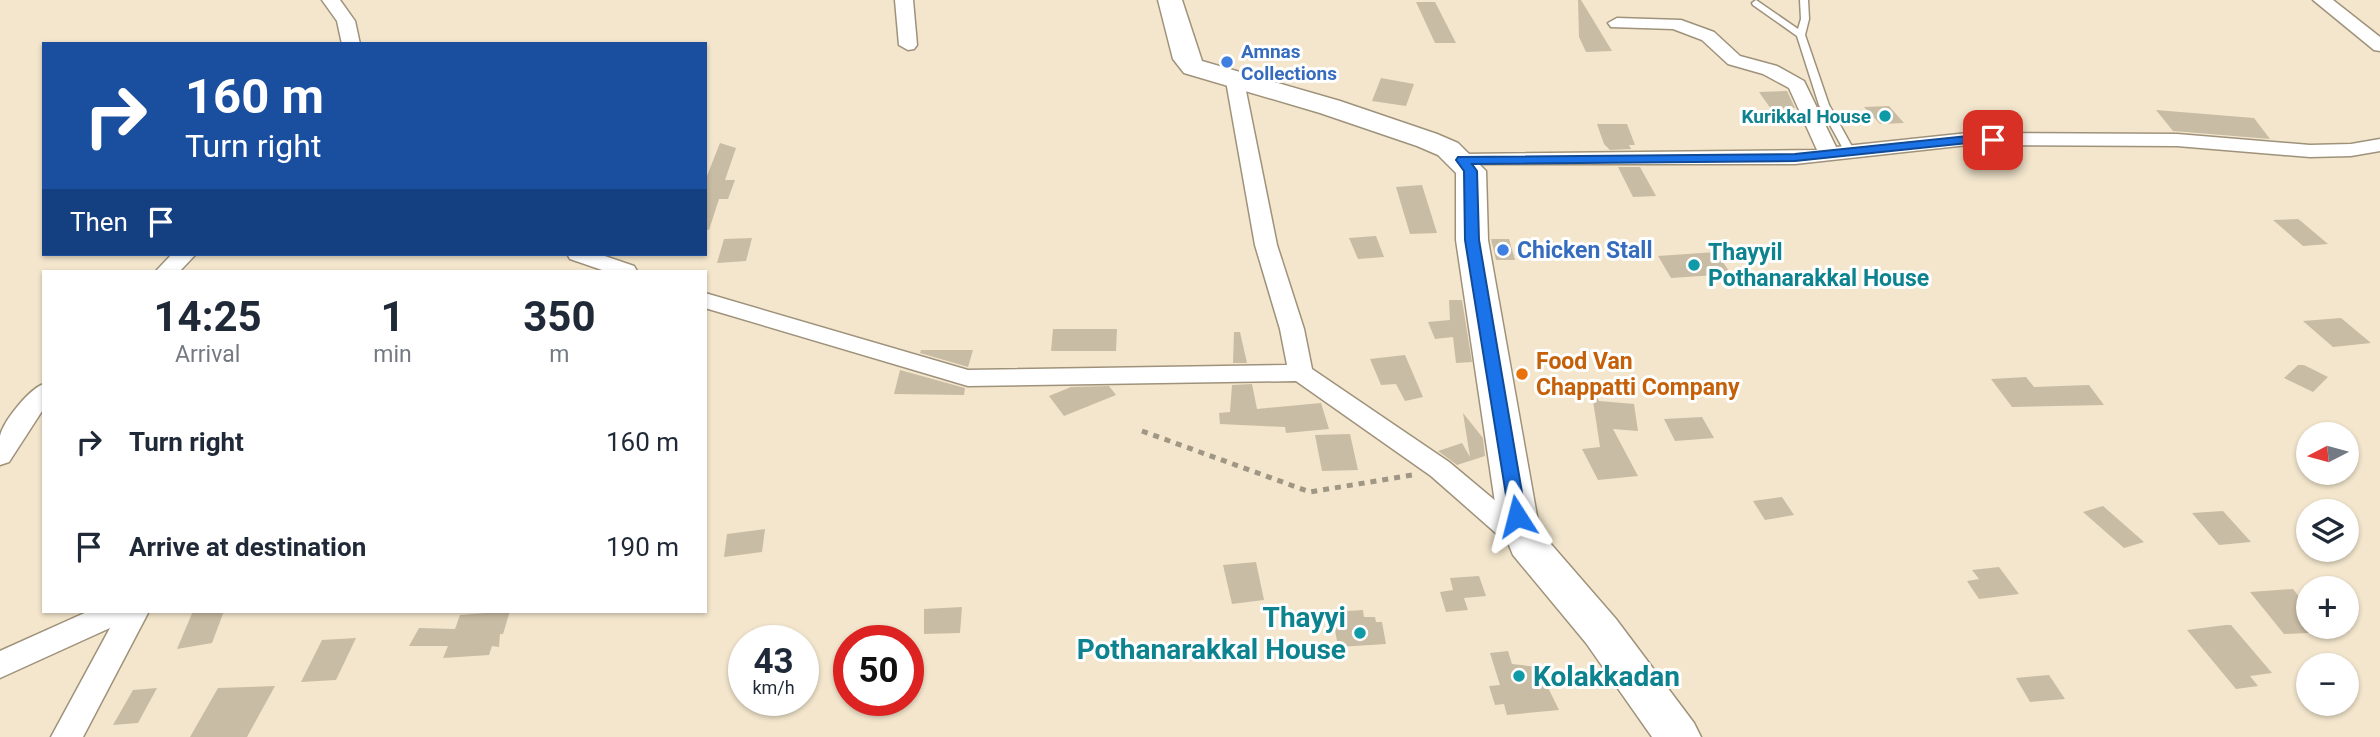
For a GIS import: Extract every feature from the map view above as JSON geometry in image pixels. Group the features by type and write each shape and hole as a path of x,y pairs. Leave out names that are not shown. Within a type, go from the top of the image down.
{"main road":[{"path":"1170,0 1186,59 1193,68 1330,107 1427,140 1462,160 1471,171 1472,240 1517,516 1527,544 1601,631 1678,737"}],"street":[{"path":"331,0 346,21 351,42"},
{"path":"904,0 908,45"},
{"path":"2322,0 2380,46"},
{"path":"1617,23 1675,24 1708,36 1734,60 1770,70 1797,85 1829,154"},
{"path":"1235,81 1266,245 1292,329 1301,373"},
{"path":"1462,160 1795,158 1968,139 2177,140 2311,151 2351,150 2380,145"},
{"path":"168,270 183,256"},
{"path":"584,256 623,270"},
{"path":"707,301 968,379 1301,373 1440,469 1527,544"},
{"path":"0,455 42,395"},
{"path":"0,665 113,613 133,613 67,737"}],"lane":[{"path":"1804,0 1805,19 1801,35 1824,105 1850,152"},
{"path":"1756,3 1801,35"}],"path":[{"path":"1142,431 1310,492 1370,484 1440,469"}],"building":[{"path":"1578,0 1581,0 1612,51 1586,52 1579,37"},
{"path":"1416,2 1435,2 1456,43 1435,43"},
{"path":"1381,78 1414,84 1406,106 1372,101"},
{"path":"1787,91 1795,108 1771,109 1759,92"},
{"name":"Kurikkal House","path":"1889,106 1904,123 1880,124 1864,107"},
{"path":"2156,110 2254,118 2270,139 2173,131"},
{"path":"1597,124 1627,124 1635,145 1629,145 1631,149 1610,150 1604,144"},
{"path":"720,143 736,148 725,180 735,180 728,199 719,199 709,230 707,230 707,176"},
{"path":"1618,167 1640,167 1656,196 1633,197"},
{"path":"1422,185 1437,233 1410,234 1396,187"},
{"path":"2298,219 2328,244 2303,246 2273,220"},
{"path":"1376,236 1384,257 1358,259 1349,238"},
{"path":"752,238 746,261 717,263 724,239"},
{"name":"Chicken Stall","path":"1491,239 1509,239 1515,260 1496,260"},
{"name":"Thayyil Pothanarakkal House","path":"1716,252 1731,274 1671,278 1658,256"},
{"path":"1449,300 1462,300 1472,362 1456,363 1453,337 1435,339 1428,322 1450,320"},
{"path":"2341,318 2371,343 2333,347 2303,321"},
{"path":"1053,329 1117,329 1116,351 1051,351"},
{"path":"1234,332 1240,332 1247,363 1233,363"},
{"path":"921,350 973,350 968,367 920,353"},
{"path":"1405,355 1423,397 1405,401 1396,384 1381,385 1370,359"},
{"path":"2298,365 2304,365 2328,377 2313,392 2284,378"},
{"path":"900,370 965,388 964,395 894,394"},
{"path":"2026,377 2034,387 2089,385 2104,405 2012,407 1991,379"},
{"path":"1252,384 1257,409 1321,403 1329,429 1286,433 1285,427 1220,424 1219,413 1230,412 1232,385"},
{"path":"1109,386 1116,395 1064,416 1049,396 1071,387"},
{"path":"1592,394 1595,394 1599,401 1634,404 1638,431 1613,429 1638,476 1598,480 1582,449 1600,447"},
{"path":"1463,413 1483,438 1485,456 1457,465 1438,451 1462,443 1470,457"},
{"path":"1702,417 1714,438 1675,441 1664,419"},
{"path":"1350,434 1358,470 1322,471 1315,435"},
{"path":"1782,497 1794,515 1765,520 1753,501"},
{"path":"2103,506 2144,542 2124,548 2083,512"},
{"path":"2223,511 2251,542 2219,545 2192,513"},
{"path":"765,529 762,552 724,557 727,534"},
{"path":"1256,562 1264,600 1232,604 1223,565"},
{"path":"1999,567 2019,594 1979,599 1967,581 1979,579 1972,570"},
{"path":"1479,576 1486,596 1464,598 1468,610 1446,612 1440,592 1453,590 1450,578"},
{"path":"2293,589 2296,593 2296,634 2284,634 2250,592"},
{"path":"962,607 960,633 924,634 924,609"},
{"name":"Thayyi Pothanarakkal House","path":"1363,610 1364,617 1375,617 1376,622 1382,622 1386,644 1338,647 1332,612"},
{"path":"192,613 223,613 212,643 177,649"},
{"path":"509,613 503,634 500,634 499,647 492,646 489,655 443,658 448,646 409,646 419,628 455,629 460,615"},
{"path":"2231,625 2272,673 2250,676 2258,686 2236,689 2187,630"},
{"path":"356,638 336,680 301,682 322,640"},
{"name":"Kolakkadan","path":"1508,651 1512,664 1538,667 1559,710 1507,715 1504,704 1495,705 1489,686 1500,685 1490,653"},
{"path":"2049,675 2065,699 2030,702 2016,678"},
{"path":"275,686 247,737 190,737 218,688"},
{"path":"157,688 138,723 113,725 133,690"}],"place":[{"name":"Amnas Collections","path":"1227,62"},
{"name":"Kurikkal House","path":"1885,116"},
{"name":"Chicken Stall","path":"1503,250"},
{"name":"Thayyil Pothanarakkal House","path":"1694,265"},
{"name":"Food Van Chappatti Company","path":"1522,374"},
{"name":"Thayyi Pothanarakkal House","path":"1360,633"},
{"name":"Kolakkadan","path":"1519,676"}],"route":[{"path":"1517,516 1472,240 1471,171 1462,160 1706,156 1795,158 1968,139 1993,140"}]}
